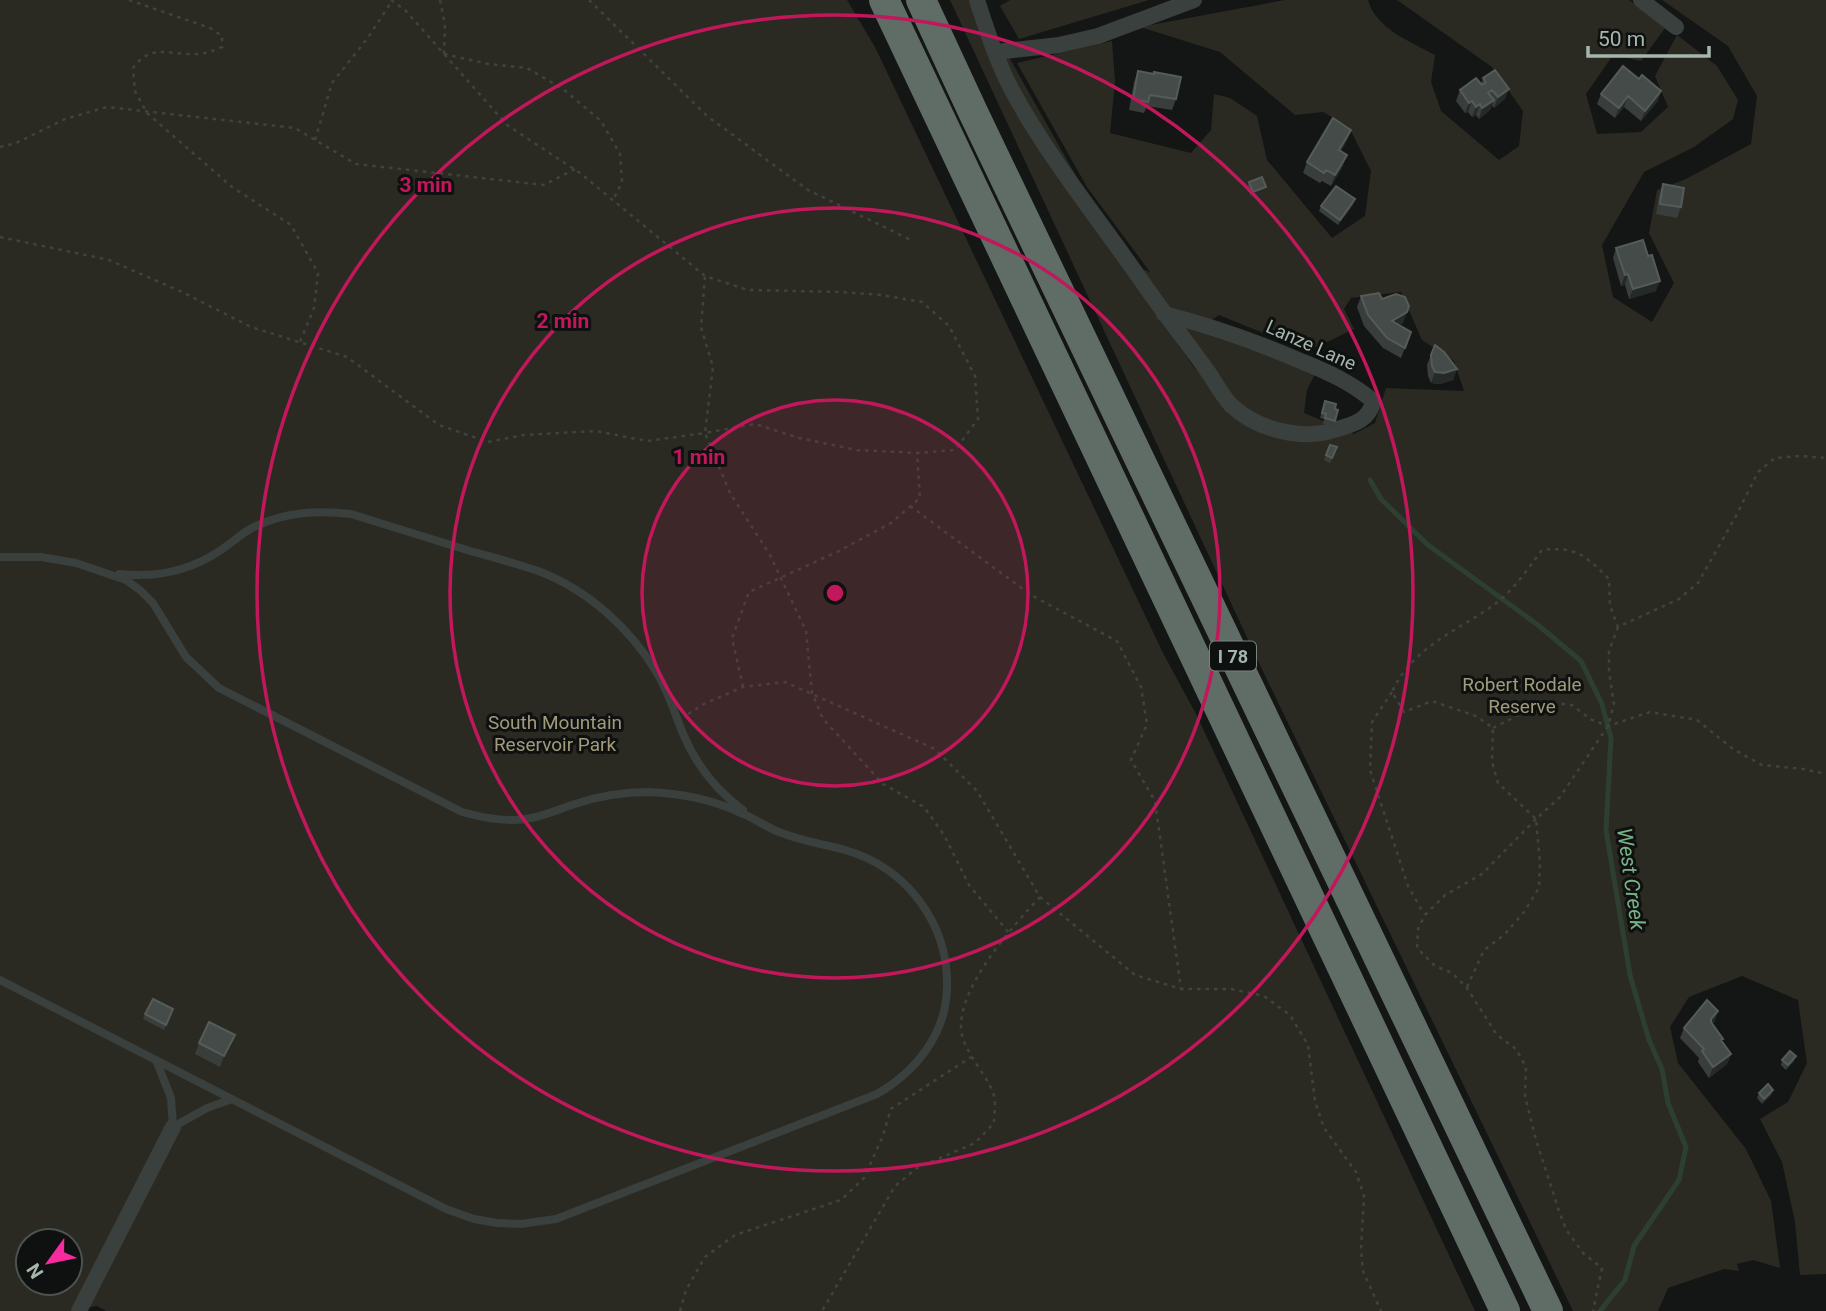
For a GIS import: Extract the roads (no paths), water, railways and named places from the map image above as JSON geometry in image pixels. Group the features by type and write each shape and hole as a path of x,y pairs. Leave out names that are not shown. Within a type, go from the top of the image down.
{"highway":[{"name":"I 78","path":"884,0 1505,1311"},
{"name":"I 78","path":"922,0 1548,1311"}],"street":[{"name":"Lanze Lane","path":"977,0 1014,94 1062,170 1164,314 1230,404 1254,422 1282,432 1321,434 1367,417 1372,410 1373,401 1339,377 1237,335 1164,314"},
{"path":"996,52 1059,45 1098,36 1194,0"},
{"path":"1641,0 1676,27"},
{"path":"79,1311 173,1127"}],"lane":[{"path":"0,980 446,1209 474,1219 521,1224 556,1219 877,1094 909,1071 924,1054 943,1014 948,970 944,948 937,927 910,888 890,872 847,850 806,842 776,831 754,818 715,786 696,760 657,673 638,645 607,613 570,586 540,572 351,514 326,511 277,517 254,527 202,562 180,570 138,576 110,573"},
{"path":"0,557 41,557 76,563 126,580 153,603 186,657 219,688 462,812 506,821 527,819 616,794 649,792 715,803 754,818"},
{"path":"156,1060 171,1098 173,1127 206,1108 232,1099"}],"waterway":[{"name":"West Creek","path":"1370,480 1381,499 1428,545 1538,625 1581,661 1602,704 1611,738 1606,830 1630,975 1649,1040 1662,1069 1668,1103 1686,1147 1679,1180 1634,1246 1625,1280 1600,1311"}],"park label":[{"name":"Robert Rodale Reserve","path":"1522,695"},
{"name":"South Mountain Reservoir Park","path":"555,733"}]}
